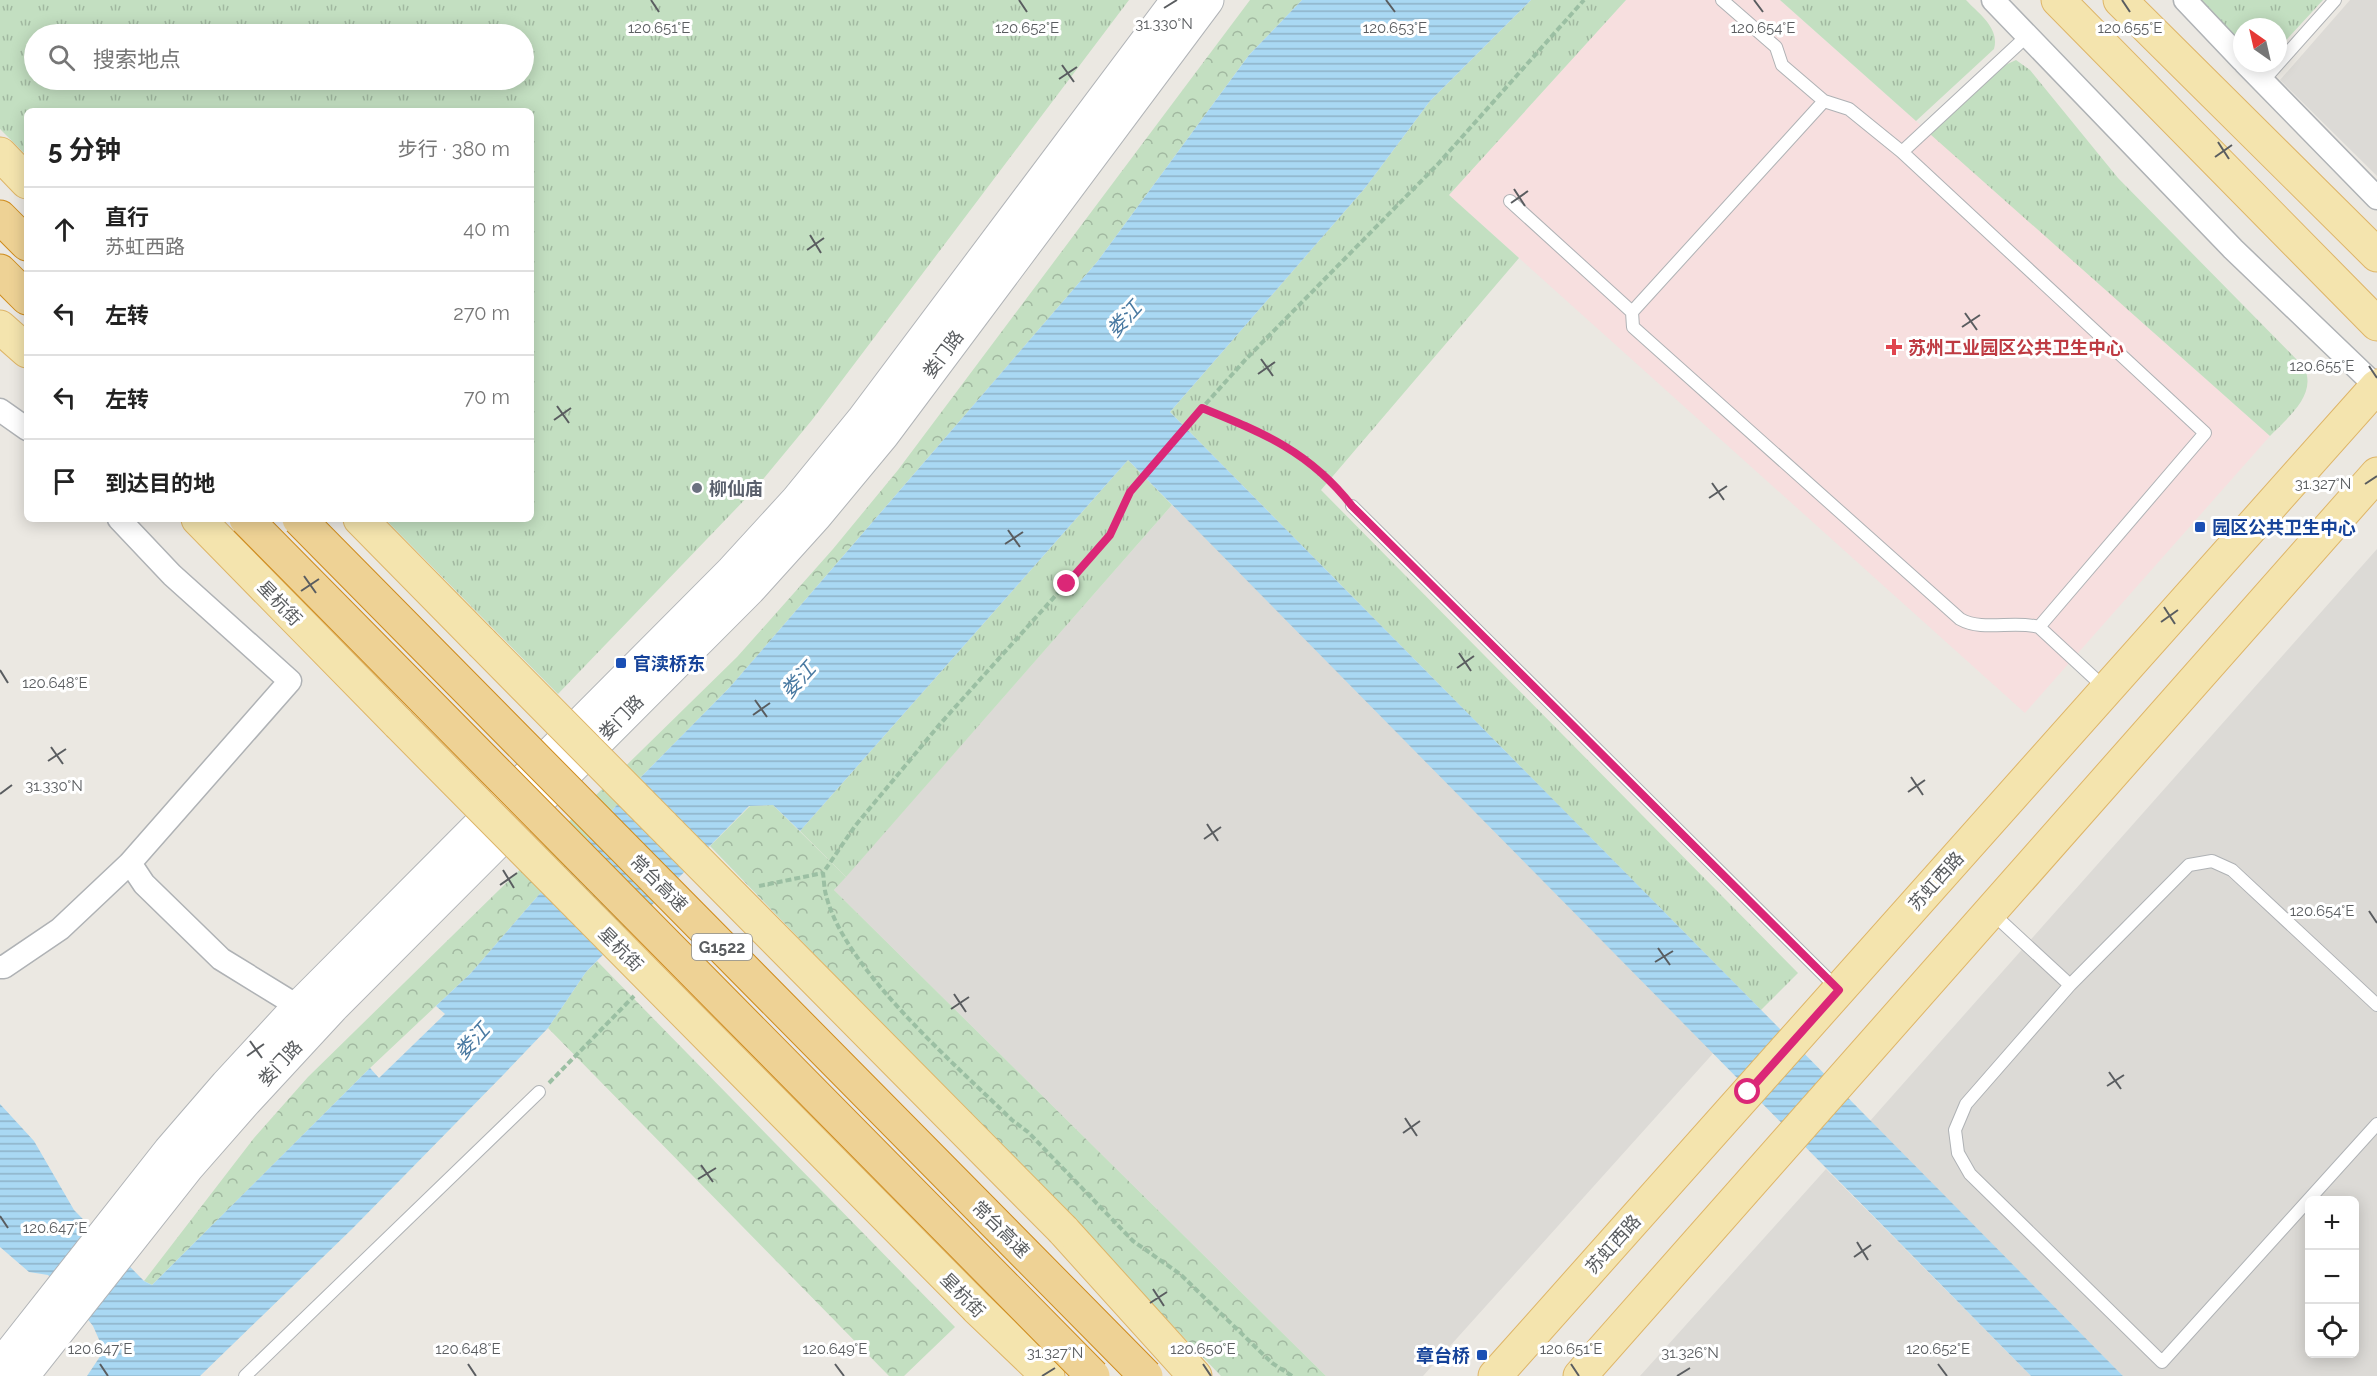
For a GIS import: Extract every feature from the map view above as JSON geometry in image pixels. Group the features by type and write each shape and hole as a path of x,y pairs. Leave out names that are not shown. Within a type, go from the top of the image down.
{"highway":[{"path":"0,217 24,241"},
{"path":"0,271 24,295"},
{"name":"常台高速","path":"249,522 1093,1376"},
{"name":"常台高速","path":"302,522 1146,1376"}],"main road":[{"name":"娄门路","path":"0,1367 66,1301 115,1238 213,1136 311,1012 797,501 904,367 1178,0"},
{"name":"娄门路","path":"311,1012 741,596 815,516 916,391 1207,0"},
{"path":"2058,0 2377,324"},
{"path":"2120,0 2377,255"},
{"path":"0,154 24,179"},
{"path":"0,327 24,348"},
{"name":"苏虹西路","path":"1495,1376 2377,387"},
{"path":"1580,1376 2377,474"},
{"name":"星杭街","path":"201,522 976,1308 1048,1376"},
{"path":"363,522 1064,1230 1195,1376"},
{"name":"娄门路","path":"22,1376 66,1301"}],"street":[{"path":"1993,0 2233,249 2377,387"},
{"path":"2185,0 2233,51"},
{"path":"2252,72 2377,198"},
{"path":"0,410 24,427"},
{"path":"0,968 60,929 130,863 290,681 172,575 122,522"},
{"path":"130,863 144,884 221,959 311,1012"}],"lane":[{"path":"1722,0 1776,47 1782,65 1824,101 1849,109 1902,152 2205,433 2039,627"},
{"path":"2262,82 2336,0"},
{"path":"1902,152 2027,36"},
{"path":"1632,312 1824,101"},
{"path":"1510,201 1632,312 1633,327 1960,619 1971,625 2028,624 2039,627 2107,689"},
{"path":"1352,506 1839,990"},
{"path":"2377,1005 2232,870 2212,861 2189,865 2070,985 1966,1104 1955,1130 1958,1153 1970,1174 2162,1362 2377,1124"},
{"path":"1990,911 2070,985"},
{"path":"245,1376 539,1092"}],"path":[{"path":"1292,1376 1272,1364 1180,1274 1133,1241 1028,1132 1012,1120 903,1013 843,935 826,896 823,873 855,826 940,724 1110,535 1130,492 1202,408 1246,359 1438,164 1584,0"},
{"path":"1202,408 1261,432 1294,452 1331,478 1352,506"}],"shaded area":[{"name":"苏州工业园区公共卫生中心","path":"1626,0 1780,0 2270,436 2025,713 1449,195"},
{"path":"2350,0 2377,0 2377,176 2280,80"},
{"path":"1172,505 1726,1039 1423,1376 1326,1376 834,890"},
{"path":"2377,549 2377,1376 2123,1376 1870,1121"},
{"path":"1826,1169 2031,1376 1640,1376"}],"green space":[{"path":"0,0 1129,0 812,420 755,489 558,694 388,522 534,522 534,108 24,108 24,153 0,129"},
{"path":"1250,0 1302,0 1249,55 1097,262 730,687 642,776 471,973 370,1068 152,1285 144,1281 254,1138 308,1077 737,657 833,549 898,470"},
{"path":"1531,0 1626,0 1449,195 1519,258 1321,490 1798,973 1761,1010 1170,412 1365,188 1430,101"},
{"path":"1780,0 1966,0 1991,28 1995,41 1994,49 1916,121"},
{"path":"2201,0 2323,0 2287,39 2287,18 2233,18 2233,34"},
{"path":"2016,60 2030,70 2118,178 2304,367 2307,387 2304,396 2292,414 2270,436 1930,134 2003,66"},
{"path":"1128,460 1172,505 846,877 800,831"},
{"path":"773,805 846,877 834,890 1326,1376 1221,1376 710,846 750,806"},
{"path":"597,961 955,1327 904,1376 889,1376 548,1028 586,972"}],"water":[{"name":"娄江","path":"1302,0 1531,0 1430,101 1365,188 1170,412 2123,1376 2031,1376 1128,460 800,831 773,805 749,806 586,972 548,1028 505,1073 352,1229 200,1376 87,1376 101,1355 101,1344 93,1326 76,1304 48,1275 29,1272 0,1247 0,1104 34,1141 74,1210 144,1281 152,1285 370,1068 379,1078 445,1014 436,1006 471,973 642,776 730,687 1097,262 1249,55"}],"place":[{"name":"苏州工业园区公共卫生中心","path":"1894,347"},
{"name":"柳仙庙","path":"697,488"},
{"name":"园区公共卫生中心","path":"2200,527"},
{"name":"官渎桥东","path":"621,663"},
{"name":"章台桥","path":"1482,1355"}],"route":[{"path":"1067,584 1110,535 1130,492 1202,408 1261,432 1331,478 1352,506 1839,990 1748,1092"}]}
